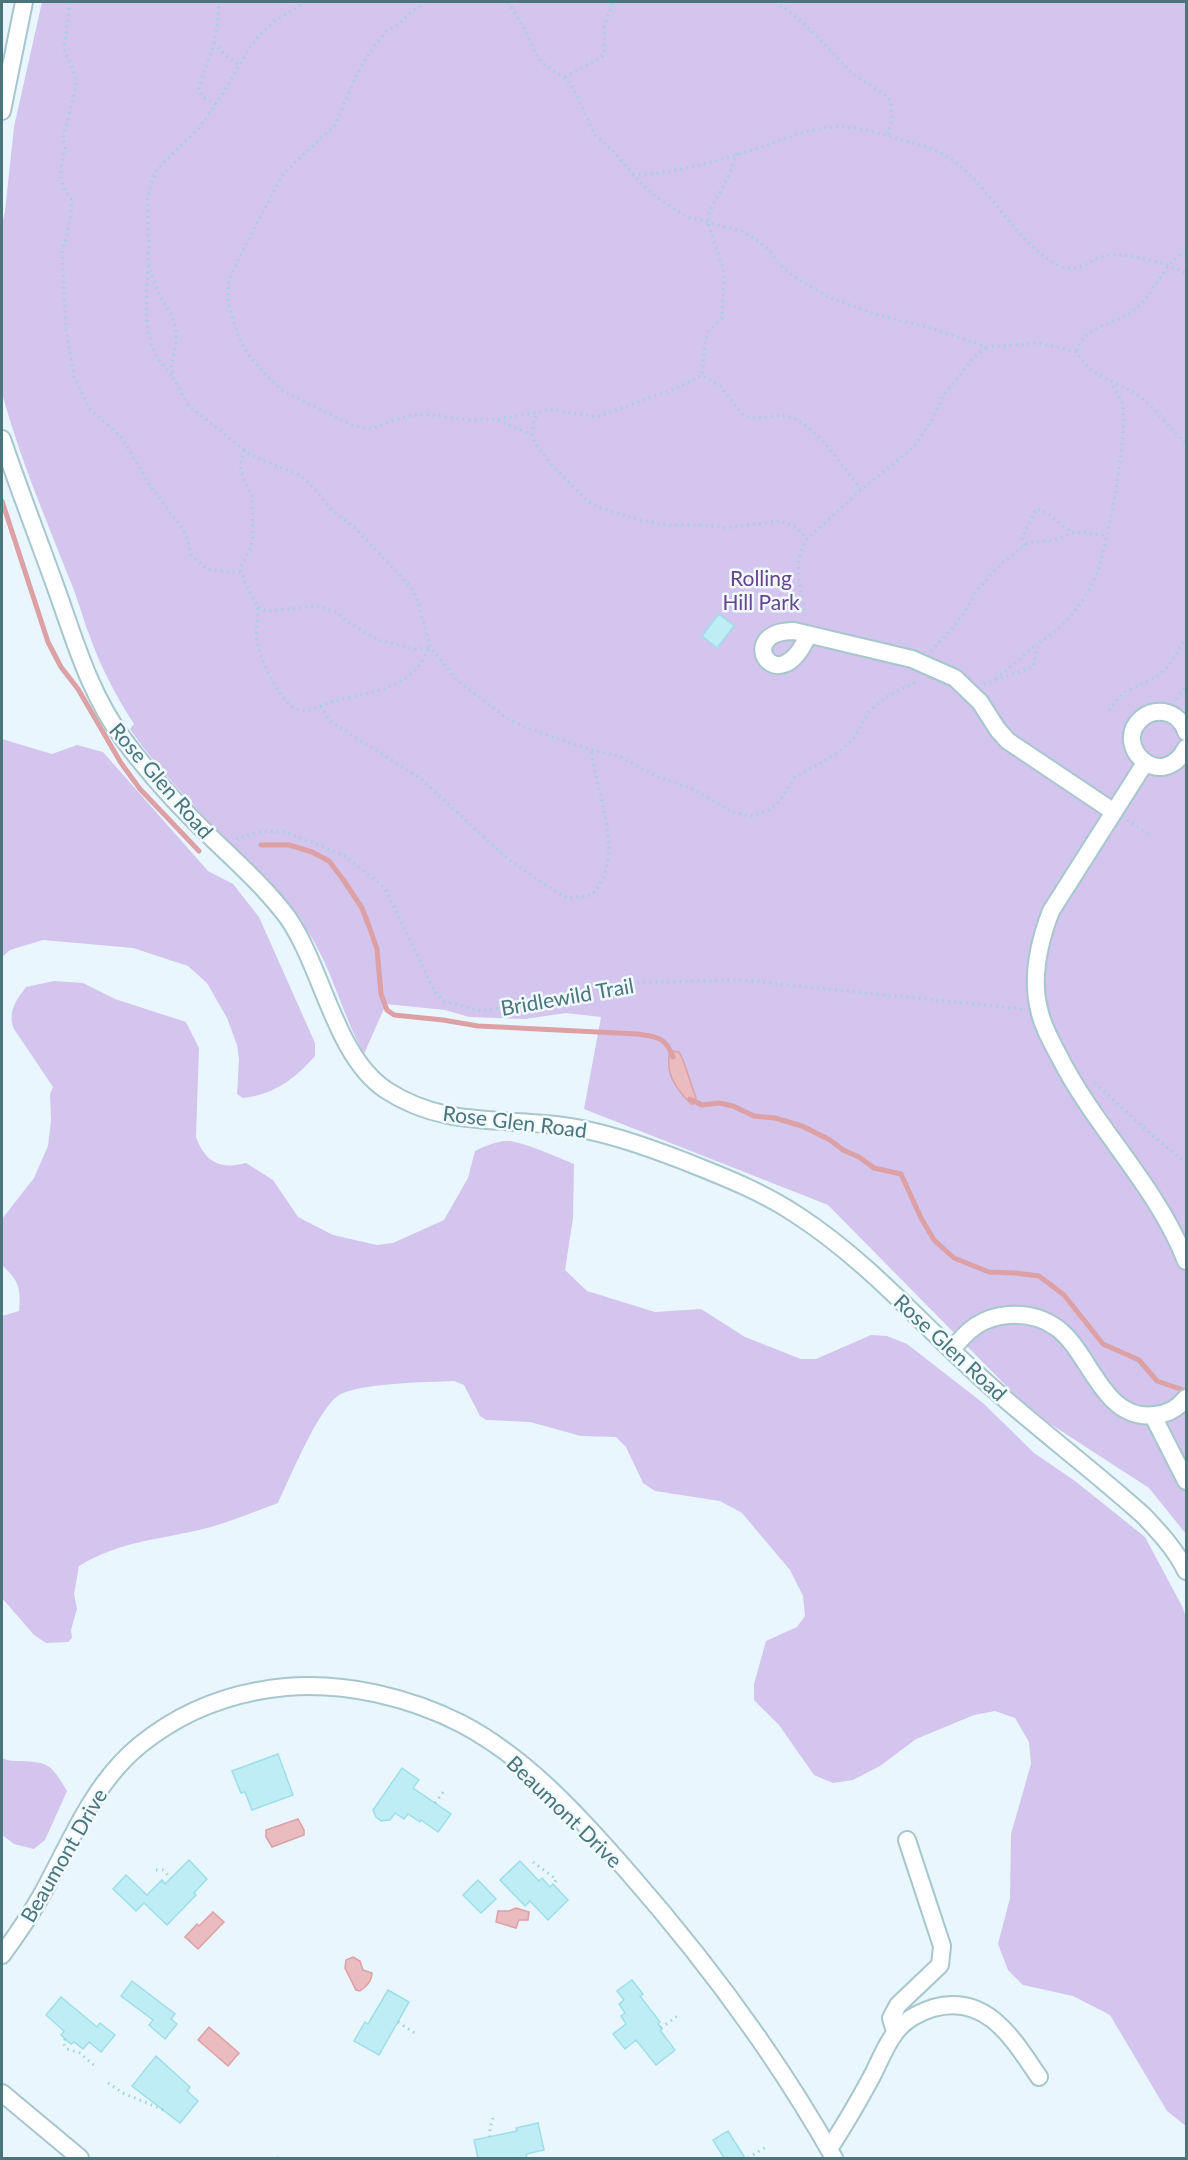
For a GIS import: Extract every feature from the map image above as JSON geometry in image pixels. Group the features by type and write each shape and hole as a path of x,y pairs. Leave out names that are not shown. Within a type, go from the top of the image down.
{"street":[{"path":"2,111 24,2"},
{"name":"Rose Glen Road","path":"2,439 74,638 103,710 142,763 219,845 270,895 290,921 315,968 345,1039 369,1076 384,1089 407,1102 446,1115 481,1121 553,1124 593,1131 631,1142 732,1181 794,1212 874,1276 979,1376 1144,1516 1164,1537 1186,1571"},
{"path":"808,635 851,643 918,662 955,678 968,690 1008,741 1114,812"},
{"path":"1186,732 1181,722 1174,716 1166,712 1156,712 1140,721 1134,729 1132,738 1138,756 1145,763 1153,766 1169,766 1182,756 1186,748"},
{"path":"1145,763 1050,911 1043,931 1036,972 1039,1011 1049,1036 1080,1095 1154,1201 1186,1262"},
{"path":"952,1350 966,1332 989,1319 1003,1315 1033,1317 1056,1327 1067,1337 1107,1394 1118,1405 1130,1412 1153,1416 1163,1414 1184,1400"},
{"path":"1153,1416 1186,1481"},
{"name":"Beaumont Drive","path":"2,1955 40,1898 89,1804 123,1761 152,1736 180,1717 240,1694 298,1686 334,1686 367,1692 426,1708 462,1725 511,1756 560,1800 654,1901 710,1970 786,2079 832,2154"},
{"path":"895,2032 891,2018 898,2005 940,1965 942,1946 907,1840"},
{"path":"832,2154 895,2032 911,2017 924,2011 955,2005 973,2007 992,2018 1009,2034 1039,2077"},
{"path":"2,2093 80,2158"}],"path":[{"path":"70,2 64,34 64,49 76,77 76,87 63,138 65,147 61,178 65,191 71,199 72,208 62,250 66,330 74,377 90,409 123,438 148,484 183,530 188,539 191,555 207,568 218,572 242,572"},
{"path":"216,104 201,96 199,88 214,43 219,2"},
{"path":"306,2 275,21 260,34 199,128 158,168 151,184 147,201 149,332 153,350 173,377 187,404 244,450 257,458 300,475 311,484 332,510 355,528 411,587 418,602 430,647 457,680 504,716 522,726 591,750 619,756 656,776 693,789 732,812 751,816 769,810 778,802 794,778 836,754 853,739 870,710 888,696 939,670"},
{"path":"426,2 386,32 373,47 356,76 335,124 283,174 237,262 228,285 228,303 239,338 248,354 283,391 352,425 364,428 373,428 414,415 471,420 496,419 560,409 596,417 675,389 702,375"},
{"path":"508,2 522,23 542,63 565,78 573,88 595,135 655,196 688,217 741,231 756,239 769,250 778,264 793,276 828,297 878,315 934,329 987,347 1038,342 1077,352"},
{"path":"565,78 602,57 605,50 604,27 613,2"},
{"path":"775,2 794,15 852,72 878,88 891,101 892,120 888,136"},
{"path":"214,43 239,65"},
{"path":"633,175 653,174 770,144 794,134 842,126 936,150 948,157 984,190 1008,220 1031,243 1061,267 1072,269 1084,266 1108,255 1137,258 1186,273"},
{"path":"702,375 705,341 709,331 718,325 722,318 725,285 724,272 708,223 709,213 730,173 737,153"},
{"path":"1186,250 1167,267 1140,306 1127,315 1085,335 1078,344 1077,352 1087,365 1112,383 1144,399 1186,444"},
{"path":"148,261 162,300 172,315 176,329 176,345 171,365 173,377"},
{"path":"808,635 798,562 801,548 807,539 861,490 914,447 930,423 944,395 974,357 987,347"},
{"path":"702,375 720,386 744,416 763,419 788,416 800,421 828,449 861,490"},
{"path":"993,681 1038,643 1058,630 1078,607 1097,571 1117,478 1122,437 1122,403 1112,383"},
{"path":"540,412 534,419 532,435 537,445 552,465 587,501 601,508 639,520 669,525 704,525 727,528 779,521 796,527 807,539"},
{"path":"496,419 532,435"},
{"path":"244,450 240,466 252,496 253,535 247,557 241,563 242,572 258,608 256,623 258,645 280,695 296,709 309,711 332,701 366,695 396,683 417,668 430,647"},
{"path":"1025,545 1022,538 1036,509 1046,513 1072,533"},
{"path":"918,662 951,630 978,589 995,570 1025,545 1037,541 1054,540 1072,533 1083,532 1106,536"},
{"path":"258,608 267,611 319,606 336,612 378,640 415,649 430,647"},
{"path":"1109,710 1123,693 1156,677 1169,666 1186,639"},
{"path":"968,690 1033,667 1038,643"},
{"path":"321,706 330,721 420,778 508,859 567,898 592,895 607,869 610,850 591,750"},
{"path":"1114,812 1148,834"},
{"name":"Bridlewild Trail","path":"219,845 263,831 286,832 345,856 386,888 435,992 444,1001 482,1011 553,1000 626,983 740,980 1039,1011"},
{"path":"1093,1080 1145,1129 1186,1163"},
{"path":"435,1803 444,1791"},
{"path":"533,1862 556,1879 554,1885"},
{"path":"156,1870 163,1870 171,1878"},
{"path":"661,2028 680,2014"},
{"path":"398,2022 416,2034"},
{"path":"65,2039 63,2043 67,2049 80,2053 96,2067"},
{"path":"108,2083 123,2093 166,2111"},
{"path":"490,2137 493,2118"},
{"path":"748,2158 766,2147"}],"green space":[{"name":"Rolling Hill Park","path":"42,2 1186,2 1186,1534 1149,1488 1032,1412 828,1205 584,1109 601,1017 566,1013 525,1019 469,1017 445,1010 386,1004 364,1054 320,953 301,922 259,873 170,780 130,729 134,724 93,646 9,417 2,393 2,224 14,127"},
{"path":"2,739 52,754 77,745 103,752 208,871 233,884 259,917 315,1043 315,1056 300,1072 264,1093 243,1098 237,1094 239,1059 237,1045 227,1018 207,983 188,966 133,948 43,940 10,950 2,957"},
{"path":"54,981 83,983 115,999 186,1022 199,1048 196,1137 204,1153 221,1164 246,1163 273,1180 298,1217 333,1235 377,1245 393,1243 444,1220 468,1178 475,1151 507,1141 540,1150 574,1164 573,1218 565,1270 587,1291 655,1312 701,1309 745,1337 801,1359 816,1359 871,1335 887,1336 907,1344 983,1403 1034,1453 1075,1481 1145,1537 1183,1608 1186,1618 1186,2126 1167,2111 1110,2015 1073,1996 1023,1985 1008,1970 998,1944 1010,1898 1011,1834 1031,1764 1029,1742 1015,1718 995,1711 974,1715 916,1739 880,1766 853,1780 833,1783 814,1775 779,1725 754,1700 754,1684 766,1641 797,1627 805,1616 803,1596 790,1570 742,1513 720,1501 655,1491 643,1483 626,1447 616,1437 581,1436 530,1422 486,1420 480,1416 464,1385 454,1381 394,1384 349,1391 339,1395 322,1414 278,1503 212,1527 124,1546 79,1566 74,1594 77,1609 71,1630 72,1638 68,1642 46,1643 34,1635 2,1598 2,1316 19,1311 20,1296 18,1285 2,1265 2,1219 34,1178 48,1146 51,1120 50,1094 53,1087 14,1029 12,1012 26,987"},
{"path":"2,1758 44,1764 54,1771 67,1791 45,1840 34,1849 14,1844 2,1835"}],"shaded area":[{"path":"670,1051 679,1052 683,1060 696,1098 693,1104 680,1092 673,1080 669,1066"},
{"path":"298,1819 304,1835 272,1847 266,1837 266,1830"},
{"path":"516,1908 529,1912 528,1920 519,1920 516,1928 496,1922 498,1911 509,1911"},
{"path":"213,1912 224,1922 198,1949 185,1937"},
{"path":"353,1957 360,1961 363,1970 372,1973 370,1982 360,1991 356,1990 345,1968 346,1960"},
{"path":"209,2027 239,2053 228,2066 198,2040"}],"building":[{"path":"719,614 734,626 717,648 702,636"},
{"path":"278,1754 293,1795 252,1810 245,1792 241,1793 232,1771"},
{"path":"402,1768 419,1780 413,1788 451,1814 438,1832 408,1814 404,1819 395,1813 390,1820 381,1821 376,1817 373,1810"},
{"path":"189,1860 207,1879 194,1893 196,1895 167,1925 144,1903 136,1911 113,1889 126,1875 147,1895 162,1880 165,1884"},
{"path":"520,1861 539,1881 542,1878 550,1887 553,1884 568,1900 548,1920 530,1901 525,1906 500,1880"},
{"path":"478,1880 496,1899 481,1913 463,1895"},
{"path":"632,1980 643,1994 640,1996 660,2022 658,2024 662,2029 660,2030 675,2050 656,2065 636,2040 625,2049 613,2034 626,2024 621,2016 625,2013 619,2004 624,2000 617,1991"},
{"path":"132,1981 175,2014 171,2019 177,2024 165,2039 149,2025 153,2020 121,1996"},
{"path":"388,1990 409,2002 379,2055 354,2041 365,2022 368,2024"},
{"path":"61,1997 97,2027 100,2023 115,2035 101,2052 89,2042 83,2049 74,2042 71,2044 61,2035 64,2031 46,2015"},
{"path":"156,2056 190,2087 187,2091 198,2101 180,2123 132,2086"},
{"path":"538,2123 544,2150 526,2154 527,2158 478,2158 474,2140 517,2131 516,2128"},
{"path":"728,2131 745,2158 724,2158 713,2140"}],"waterway":[{"path":"2,501 48,642 61,667 78,689 121,763 140,789 199,851"},
{"path":"261,845 289,845 312,852 329,861 362,908 377,949 381,994 387,1010 394,1015 478,1026 644,1035 663,1041 673,1057"},
{"path":"690,1099 702,1105 719,1103 733,1106 754,1116 775,1118 802,1126 830,1140 874,1168 901,1174 934,1240 954,1258 989,1272 1039,1276 1064,1295 1103,1344 1139,1360 1157,1381 1186,1391"}]}
